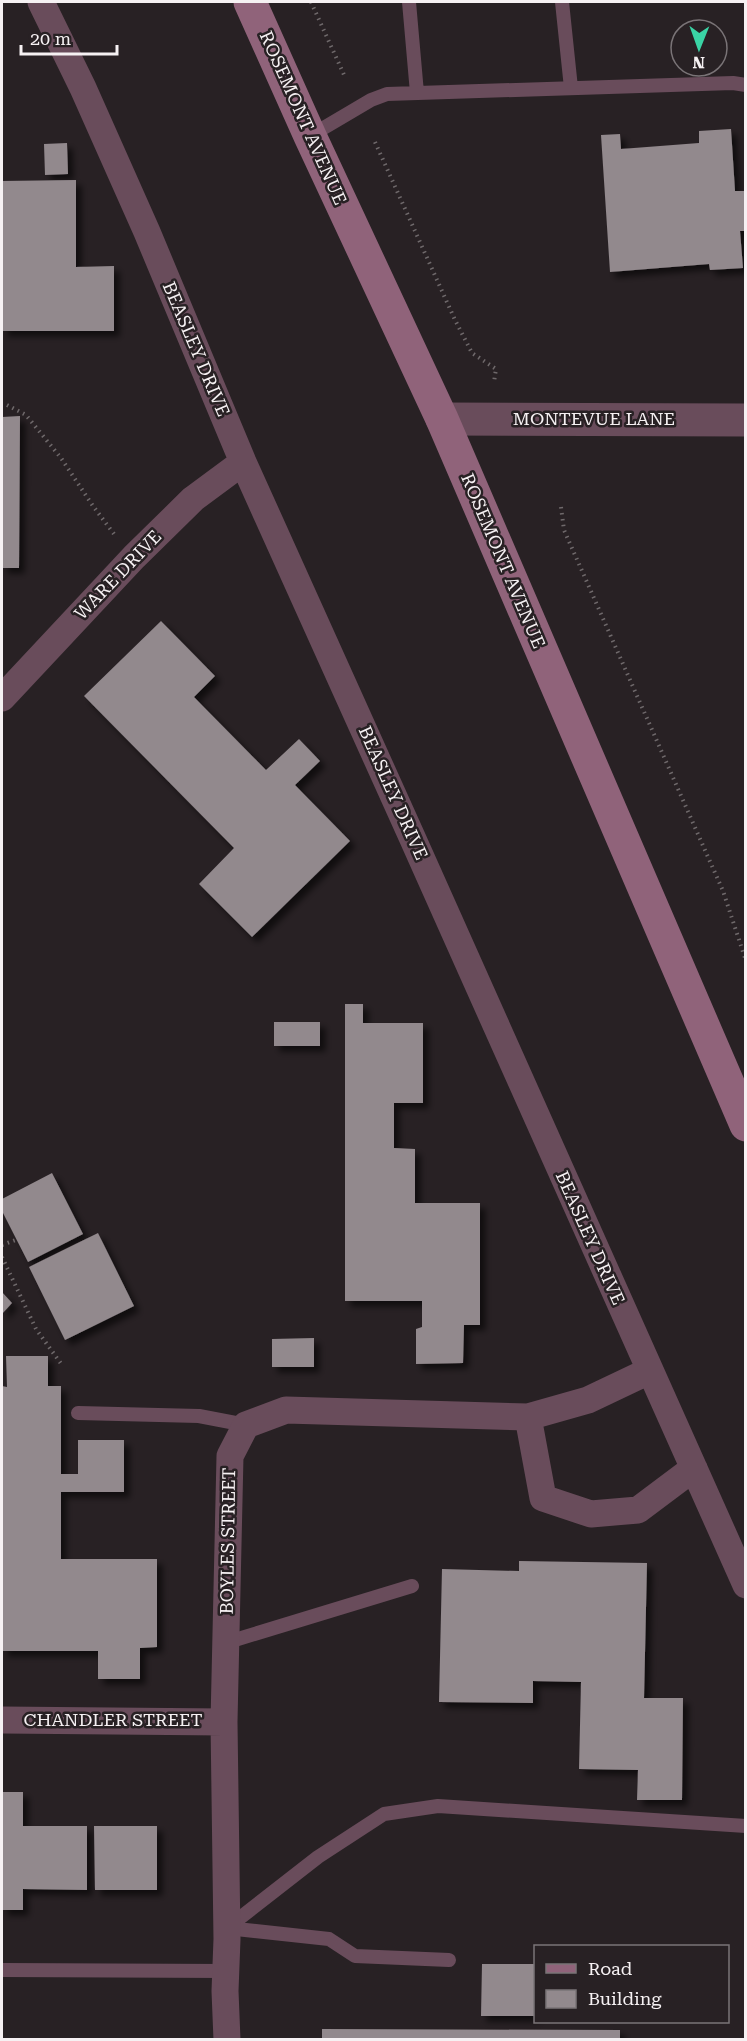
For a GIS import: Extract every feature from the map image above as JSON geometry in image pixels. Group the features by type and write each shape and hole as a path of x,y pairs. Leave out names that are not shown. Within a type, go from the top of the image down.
{"main road":[{"name":"ROSEMONT AVENUE","path":"249,2 442,418 746,1125"}],"street":[{"name":"BEASLEY DRIVE","path":"40,2 83,88 147,232 243,462 746,1585"},
{"name":"MONTEVUE LANE","path":"442,418 746,420"},
{"name":"WARE DRIVE","path":"2,698 134,556 184,507 243,462"},
{"path":"246,1425 286,1410 528,1417 588,1400 649,1371"},
{"path":"528,1417 543,1497 591,1514 638,1510 694,1468"},
{"name":"BOYLES STREET","path":"227,2040 224,1722 230,1456 246,1425"},
{"name":"CHANDLER STREET","path":"2,1720 224,1722"}],"lane":[{"path":"409,2 417,93"},
{"path":"562,2 570,88"},
{"path":"310,136 371,100 387,94 734,83 746,85"},
{"path":"78,1413 199,1416 246,1425"},
{"path":"225,1643 412,1586"},
{"path":"226,1928 318,1857 384,1814 438,1806 746,1826"},
{"path":"226,1928 329,1939 355,1956 449,1960"},
{"path":"2,1970 226,1971"}],"path":[{"path":"311,2 345,77"},
{"path":"375,142 472,353 496,369 494,382"},
{"path":"7,405 26,415 61,458 120,542"},
{"path":"561,507 564,530 723,891 746,961"},
{"path":"2,1245 16,1240"},
{"path":"2,1257 36,1329 62,1365"}],"building":[{"path":"731,129 735,191 746,191 746,231 740,231 743,268 710,270 709,264 610,272 601,135 620,134 621,149 699,143 699,131"},
{"path":"67,143 68,174 45,175 44,144"},
{"path":"76,180 76,267 114,266 114,331 2,331 2,181"},
{"path":"20,416 19,568 2,568 2,417"},
{"path":"161,621 215,676 194,697 266,770 299,739 320,761 295,785 350,841 252,937 199,884 234,848 84,696"},
{"path":"345,1004 363,1004 363,1023 423,1023 423,1103 394,1103 394,1148 415,1149 415,1203 480,1203 480,1325 464,1325 463,1363 416,1364 416,1329 422,1327 422,1301 345,1301"},
{"path":"274,1022 320,1022 320,1046 274,1046"},
{"path":"52,1173 83,1234 28,1262 2,1211 2,1199"},
{"path":"98,1233 134,1306 65,1340 29,1267"},
{"path":"2,1292 12,1303 2,1314"},
{"path":"314,1338 314,1367 272,1367 272,1339"},
{"path":"6,1356 48,1356 48,1386 61,1386 61,1474 78,1474 78,1440 124,1440 124,1492 61,1492 61,1559 157,1559 157,1647 140,1648 140,1679 98,1679 98,1651 2,1651 2,1386 7,1387"},
{"path":"519,1561 647,1563 644,1698 683,1698 682,1800 637,1800 638,1770 579,1769 581,1682 533,1681 533,1703 439,1702 442,1569 519,1571"},
{"path":"2,1792 23,1792 23,1826 87,1826 87,1890 23,1889 23,1910 2,1910"},
{"path":"94,1826 157,1826 157,1890 95,1890"},
{"path":"482,1964 534,1964 534,2016 481,2016"},
{"path":"322,2029 620,2030 620,2040 322,2040"}]}
